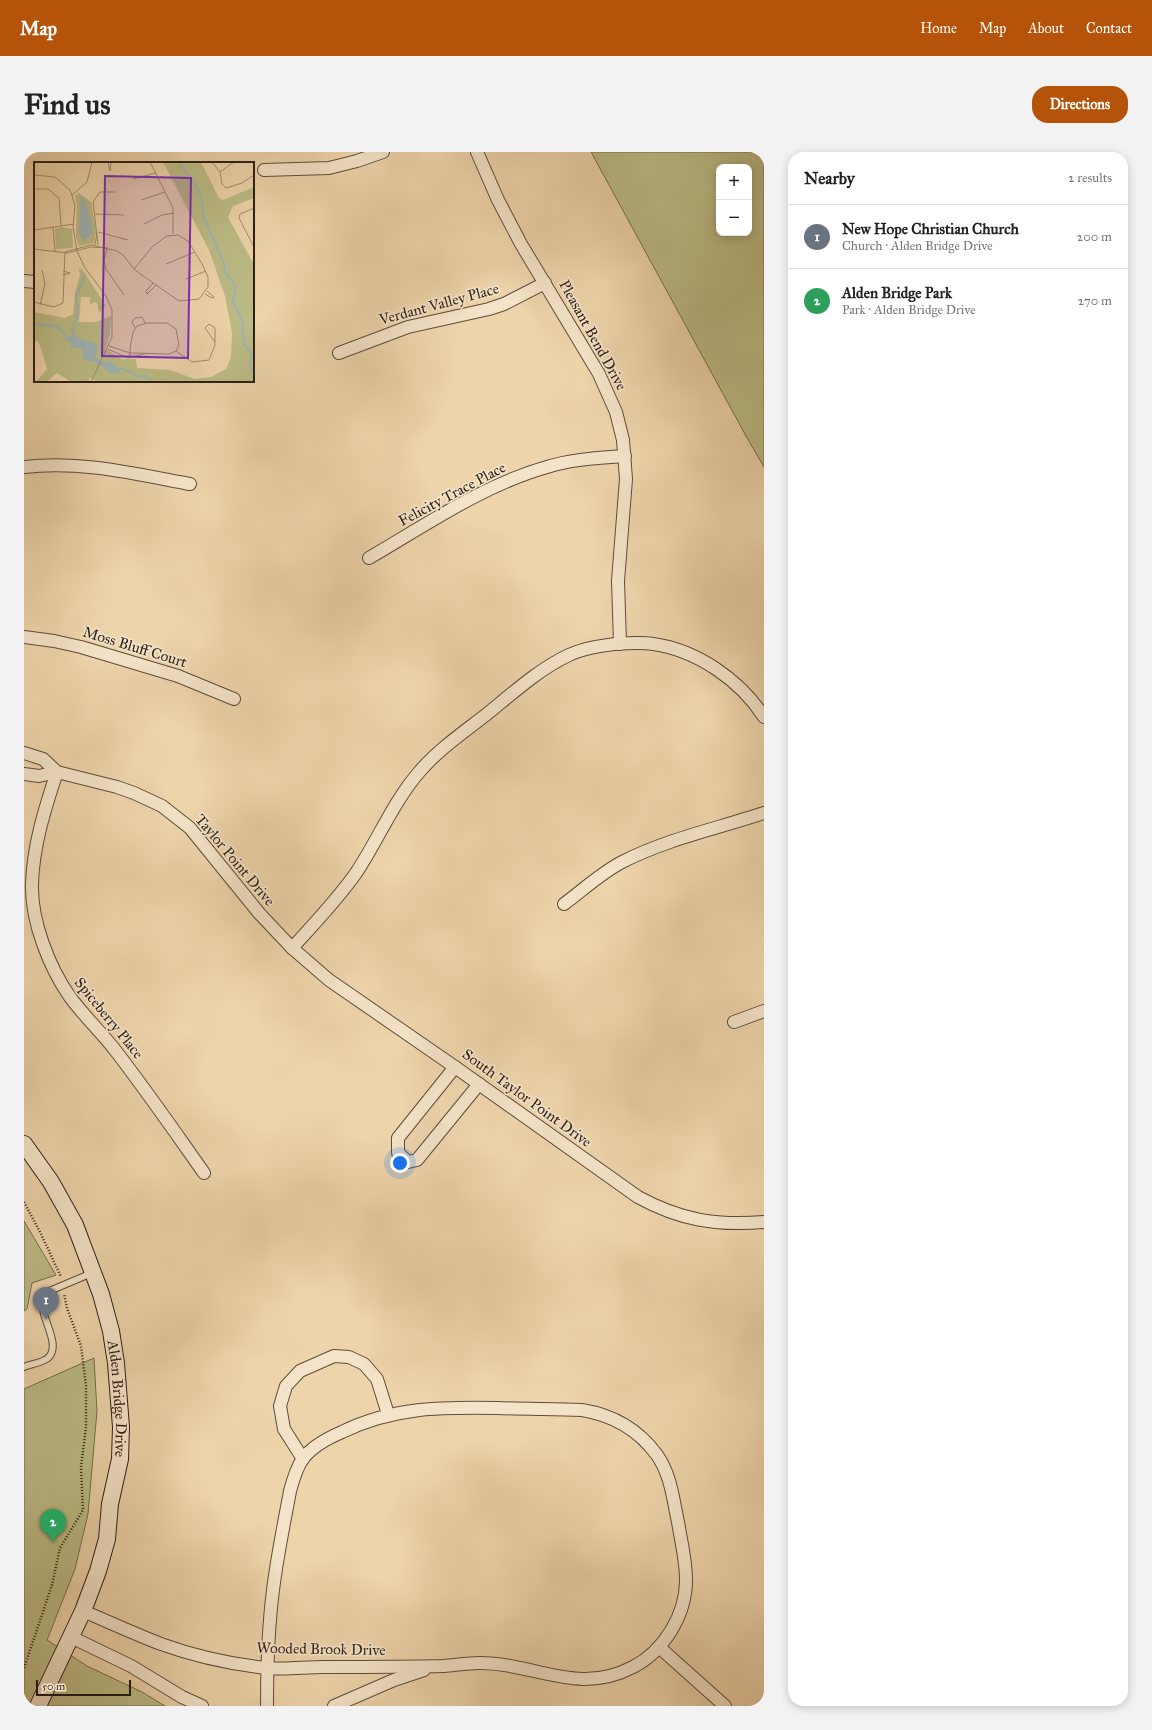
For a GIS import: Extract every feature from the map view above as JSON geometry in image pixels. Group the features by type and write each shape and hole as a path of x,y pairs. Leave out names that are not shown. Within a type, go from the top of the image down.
{"street":[{"path":"264,170 329,168 357,161 383,152"},
{"name":"Pleasant Bend Drive","path":"477,152 498,200 521,244 606,386 616,412 625,456 626,479 617,588 620,644"},
{"path":"24,281 34,282"},
{"name":"Verdant Valley Place","path":"339,352 408,327 489,309 504,304 545,283"},
{"name":"Felicity Trace Place","path":"369,558 492,487 519,476 548,466 625,456"},
{"path":"24,467 76,467 104,469 190,484"},
{"name":"Moss Bluff Court","path":"24,638 54,641 81,647 178,676 234,699"},
{"path":"292,948 327,910 355,874 409,785 421,770 444,748 541,670 555,662 584,650 620,644 652,644 666,646 695,657 723,674 752,700 764,717"},
{"name":"Taylor Point Drive","path":"24,753 43,759 57,772"},
{"name":"Taylor Point Drive","path":"24,774 39,776 57,772 117,787 162,806 190,828 259,913 292,948"},
{"name":"Spiceberry Place","path":"57,772 41,825 28,885 48,954 61,982 71,998 106,1038 135,1075 204,1173"},
{"path":"564,904 620,862 685,836 764,813"},
{"name":"South Taylor Point Drive","path":"292,948 329,980 455,1066 638,1197 656,1207 680,1216 709,1222 739,1224 764,1222"},
{"path":"734,1022 764,1011"},
{"path":"455,1066 398,1138 398,1153 408,1162 417,1160 479,1084"},
{"name":"Alden Bridge Drive","path":"24,1144 50,1182 75,1225 103,1300 112,1339 120,1395 121,1427 120,1459 110,1504 107,1539 98,1571 83,1611 38,1706"},
{"path":"266,1706 267,1668 273,1590 290,1491 294,1476 303,1459 284,1429 280,1406 286,1386 300,1371 334,1356 349,1356 364,1364 377,1379 388,1414"},
{"name":"Wooded Brook Drive","path":"83,1611 161,1644 187,1652 267,1668 447,1666 481,1663 590,1680 604,1678 632,1667 644,1660 659,1647 676,1623 681,1609 686,1581 685,1567 669,1480 657,1455 636,1432 611,1418 582,1410 446,1407 388,1414 368,1420 335,1435 323,1442 303,1459"},
{"path":"71,1637 130,1666 182,1697 202,1706"},
{"path":"659,1647 725,1706"},
{"name":"Wooded Brook Drive","path":"334,1706 412,1673 447,1666"}],"lane":[{"path":"24,1366 44,1360 52,1352 52,1342 42,1304 45,1294 92,1273"}],"path":[{"path":"24,1202 60,1274 67,1308 81,1346 86,1386 86,1427 81,1467 83,1510 60,1548 52,1584 24,1668"}],"green space":[{"path":"591,152 764,152 764,467 746,436"},
{"path":"24,1221 56,1275 32,1283 27,1309 24,1311"},
{"path":"94,1358 97,1411 88,1514 75,1569 47,1640 87,1666 142,1692 165,1706 24,1706 24,1389"}],"place":[{"name":"New Hope Christian Church","path":"46,1320"},
{"name":"Alden Bridge Park","path":"53,1542"}]}
